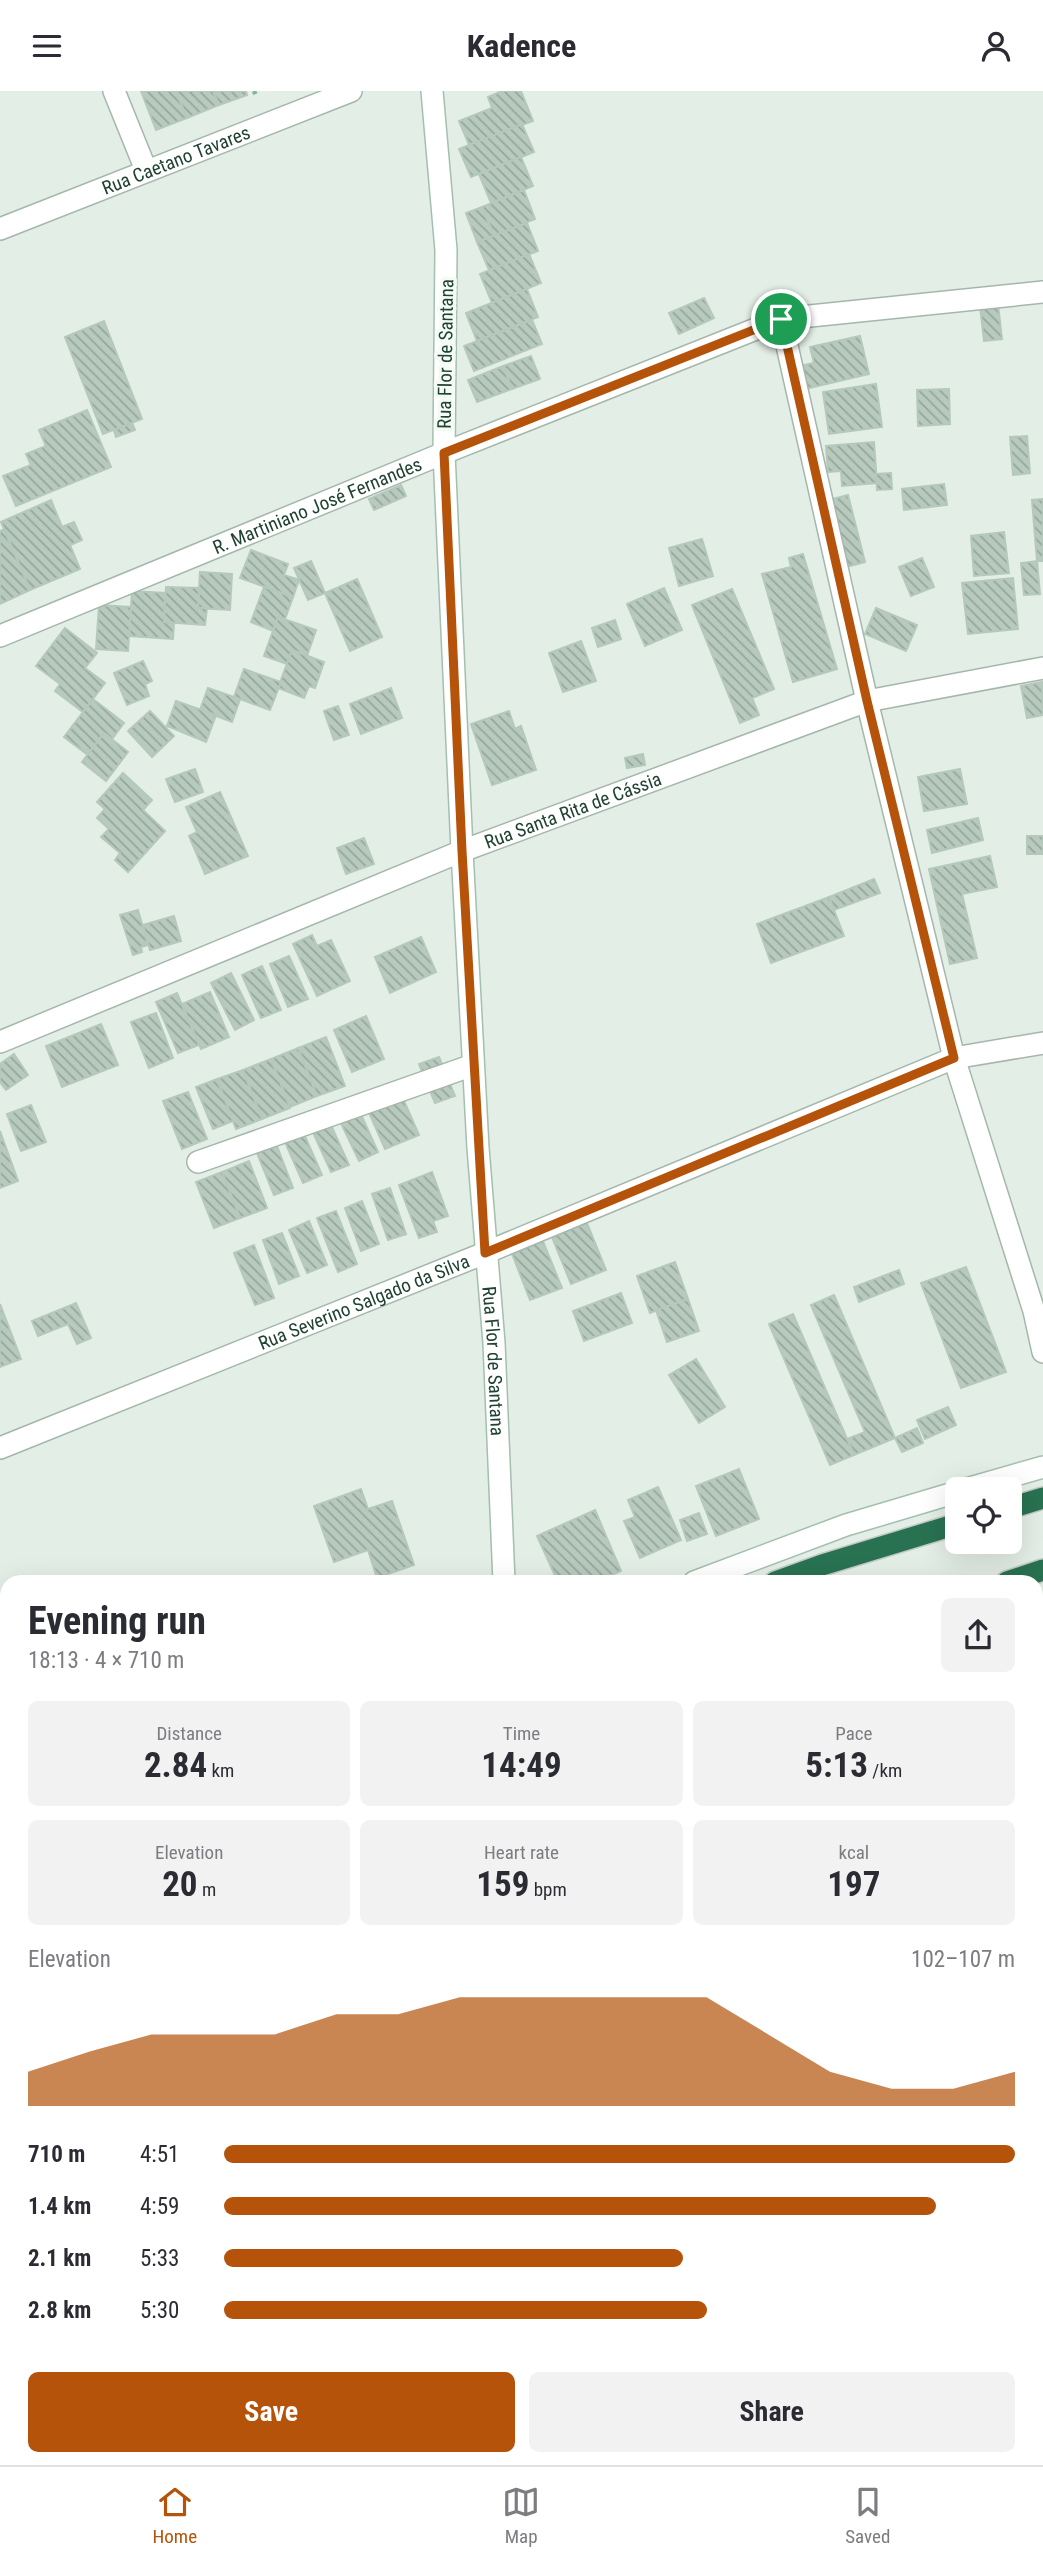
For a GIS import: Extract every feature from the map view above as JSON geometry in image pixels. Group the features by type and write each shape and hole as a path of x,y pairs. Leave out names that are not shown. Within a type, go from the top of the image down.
{"highway":[{"path":"1022,1504 1043,1498"},
{"path":"794,1575 945,1528"}],"street":[{"path":"114,91 146,170"},
{"name":"Rua Caetano Tavares","path":"0,229 351,91"},
{"name":"Rua Flor de Santana","path":"432,91 446,250 444,453 462,851 485,1253 494,1343 504,1575"},
{"name":"R. Martiniano José Fernandes","path":"0,636 444,453 781,319 1043,292"},
{"path":"781,319 867,701 954,1058 1034,1311 1043,1352"},
{"name":"Rua Santa Rita de Cássia","path":"0,1042 462,851 867,701 1043,668"},
{"name":"Rua Severino Salgado da Silva","path":"0,1448 485,1253 954,1058 1043,1043"},
{"path":"198,1162 473,1065"},
{"path":"1008,1477 1043,1467"},
{"path":"713,1575 846,1525 945,1496"}],"path":[{"path":"254,91 257,97"}],"building":[{"path":"141,91 176,91 187,118 156,130"},
{"path":"176,91 213,91 219,105 187,118"},
{"path":"213,91 246,91 247,95 219,105"},
{"path":"502,91 521,91 533,121 469,145 459,121 492,108 488,97"},
{"path":"522,124 534,152 471,177 459,149"},
{"path":"521,157 533,186 491,203 479,174"},
{"path":"524,190 535,219 494,236 482,207"},
{"path":"482,207 494,236 477,242 466,213"},
{"path":"527,223 538,251 489,270 477,242"},
{"path":"529,254 541,283 492,303 480,274"},
{"path":"527,289 538,317 477,341 466,313"},
{"path":"704,298 714,318 679,334 669,313"},
{"path":"998,304 1002,339 984,341 980,306"},
{"path":"532,320 542,344 474,371 464,346"},
{"path":"104,321 142,419 103,434 65,337"},
{"path":"860,336 869,374 805,389 799,366 814,363 810,347"},
{"path":"531,356 540,379 512,389 503,366"},
{"path":"503,366 512,389 477,402 468,380"},
{"path":"876,384 882,427 829,434 823,392"},
{"path":"949,389 950,424 918,426 917,390"},
{"path":"87,410 111,467 16,506 3,476 31,465 26,454 46,446 39,430"},
{"path":"132,423 135,430 116,437 114,430"},
{"path":"1027,436 1030,473 1013,475 1010,437"},
{"path":"874,442 877,483 842,486 841,471 828,472 826,446"},
{"path":"891,473 892,489 877,490 876,474"},
{"path":"944,484 947,505 904,510 902,489"},
{"path":"401,485 406,496 374,510 369,499"},
{"path":"848,495 865,562 846,567 829,500"},
{"path":"1043,499 1043,561 1037,561 1032,500"},
{"path":"51,500 62,527 74,522 82,540 70,545 80,569 30,590 1,522"},
{"path":"4,529 30,590 0,604 0,531"},
{"path":"1004,532 1009,573 974,576 971,536"},
{"path":"702,539 713,576 679,586 669,548"},
{"path":"251,550 288,564 284,575 299,580 293,597 240,578"},
{"path":"803,554 837,669 793,682 762,574 791,567 789,558"},
{"path":"922,558 934,587 911,596 899,567"},
{"path":"311,561 325,593 308,600 294,568"},
{"path":"1037,561 1040,594 1024,595 1021,563"},
{"path":"200,572 232,574 230,610 198,608"},
{"path":"1013,578 1018,629 968,634 962,583"},
{"path":"357,579 382,637 350,651 325,593"},
{"path":"166,587 199,588 198,608 207,608 205,625 164,622"},
{"path":"264,587 293,597 285,619 278,617 273,631 251,622"},
{"path":"664,588 682,630 645,646 627,604"},
{"path":"732,589 774,689 752,698 759,715 740,723 692,605"},
{"path":"132,591 165,593 164,622 174,623 173,639 129,636"},
{"path":"99,605 131,607 128,651 96,649"},
{"path":"876,608 917,625 906,651 865,634"},
{"path":"278,617 316,630 307,656 292,650 287,664 264,656"},
{"path":"615,620 621,639 598,647 592,628"},
{"path":"65,628 97,653 85,668 105,683 83,712 55,691 60,684 36,666"},
{"path":"581,641 596,681 563,692 549,653"},
{"path":"292,650 324,662 315,688 309,686 304,698 278,688"},
{"path":"143,661 152,681 145,684 149,696 127,705 114,673"},
{"path":"244,669 281,682 270,710 234,697"},
{"path":"1042,682 1043,715 1027,718 1021,686"},
{"path":"208,688 240,699 232,722 200,710"},
{"path":"391,688 402,718 361,734 350,704"},
{"path":"93,699 124,723 112,739 104,733 88,755 64,737"},
{"path":"176,701 216,715 206,742 167,726"},
{"path":"338,706 349,735 334,740 324,711"},
{"path":"150,711 174,736 152,757 128,731"},
{"path":"509,711 515,729 521,726 536,770 492,785 471,724"},
{"path":"104,733 128,752 106,781 82,762"},
{"path":"643,754 645,765 627,768 625,758"},
{"path":"195,769 203,792 175,802 166,779"},
{"path":"960,769 967,804 924,811 918,777"},
{"path":"123,773 152,800 143,810 165,831 128,872 115,860 120,853 101,837 109,829 97,818 105,809 97,802"},
{"path":"220,792 248,856 205,874 189,836 197,832 186,807"},
{"path":"978,818 983,840 932,853 927,830"},
{"path":"1027,836 1043,836 1043,854 1027,854"},
{"path":"364,838 374,864 346,874 337,848"},
{"path":"990,856 997,887 962,894 977,958 950,964 929,869"},
{"path":"874,879 880,893 834,910 829,897"},
{"path":"829,897 844,936 771,963 757,924"},
{"path":"138,910 148,945 141,947 142,952 133,955 120,915"},
{"path":"174,916 181,941 150,950 143,925"},
{"path":"312,935 317,946 331,940 350,981 317,996 293,944"},
{"path":"421,937 436,972 390,993 375,957"},
{"path":"289,956 308,999 288,1007 270,964"},
{"path":"262,966 281,1010 261,1018 242,975"},
{"path":"231,973 254,1020 235,1030 211,983"},
{"path":"210,992 229,1037 201,1049 182,1004"},
{"path":"177,993 199,1045 178,1053 156,1002"},
{"path":"156,1013 173,1058 149,1068 131,1022"},
{"path":"366,1016 384,1059 352,1072 334,1030"},
{"path":"101,1024 118,1065 62,1087 46,1046"},
{"path":"326,1037 345,1086 317,1096 298,1048"},
{"path":"298,1048 317,1096 290,1107 271,1059"},
{"path":"14,1054 28,1075 6,1090 0,1082 0,1064"},
{"path":"439,1057 455,1096 435,1103 419,1064"},
{"path":"271,1059 290,1108 262,1119 243,1070"},
{"path":"243,1070 262,1119 236,1129 217,1079"},
{"path":"217,1079 233,1121 213,1129 196,1087"},
{"path":"188,1092 207,1139 182,1149 163,1101"},
{"path":"401,1094 419,1135 385,1149 363,1099"},
{"path":"31,1105 46,1142 21,1151 7,1114"},
{"path":"359,1110 378,1152 359,1161 339,1119"},
{"path":"330,1123 349,1165 331,1172 312,1130"},
{"path":"0,1131 18,1181 0,1188"},
{"path":"304,1134 322,1175 303,1183 285,1142"},
{"path":"277,1146 293,1188 274,1195 257,1153"},
{"path":"249,1161 267,1208 240,1218 222,1172"},
{"path":"222,1172 240,1218 214,1228 196,1182"},
{"path":"432,1172 448,1216 433,1221 437,1232 419,1238 399,1185"},
{"path":"390,1188 406,1234 388,1240 372,1194"},
{"path":"362,1201 379,1244 361,1251 345,1208"},
{"path":"336,1211 357,1264 338,1272 317,1218"},
{"path":"309,1221 327,1265 307,1273 289,1230"},
{"path":"587,1223 606,1270 571,1284 552,1237"},
{"path":"282,1233 299,1276 279,1284 263,1240"},
{"path":"542,1239 562,1288 530,1300 511,1251"},
{"path":"254,1245 274,1298 255,1305 234,1253"},
{"path":"675,1262 688,1299 650,1313 637,1276"},
{"path":"966,1267 1006,1372 961,1388 921,1283"},
{"path":"899,1270 904,1284 859,1302 854,1287"},
{"path":"621,1293 632,1323 584,1341 573,1311"},
{"path":"834,1295 895,1438 854,1455 847,1439 865,1432 811,1305"},
{"path":"688,1299 699,1331 667,1342 656,1310"},
{"path":"76,1303 91,1338 77,1344 68,1324 38,1336 32,1321"},
{"path":"0,1304 21,1359 0,1367"},
{"path":"793,1314 854,1455 830,1465 769,1324"},
{"path":"696,1359 725,1407 699,1423 669,1375"},
{"path":"948,1407 956,1425 925,1439 917,1420"},
{"path":"917,1428 923,1443 902,1452 895,1438"},
{"path":"739,1469 759,1519 716,1536 696,1486"},
{"path":"658,1487 681,1540 640,1558 624,1521 635,1517 628,1500"},
{"path":"361,1489 368,1509 392,1501 414,1565 386,1575 376,1575 368,1550 334,1562 314,1506"},
{"path":"595,1510 621,1571 612,1575 555,1575 537,1536"},
{"path":"699,1513 707,1534 687,1541 680,1520"}],"route":[{"path":"781,319 867,701 954,1058 485,1253 462,851 444,453 781,319"}]}
